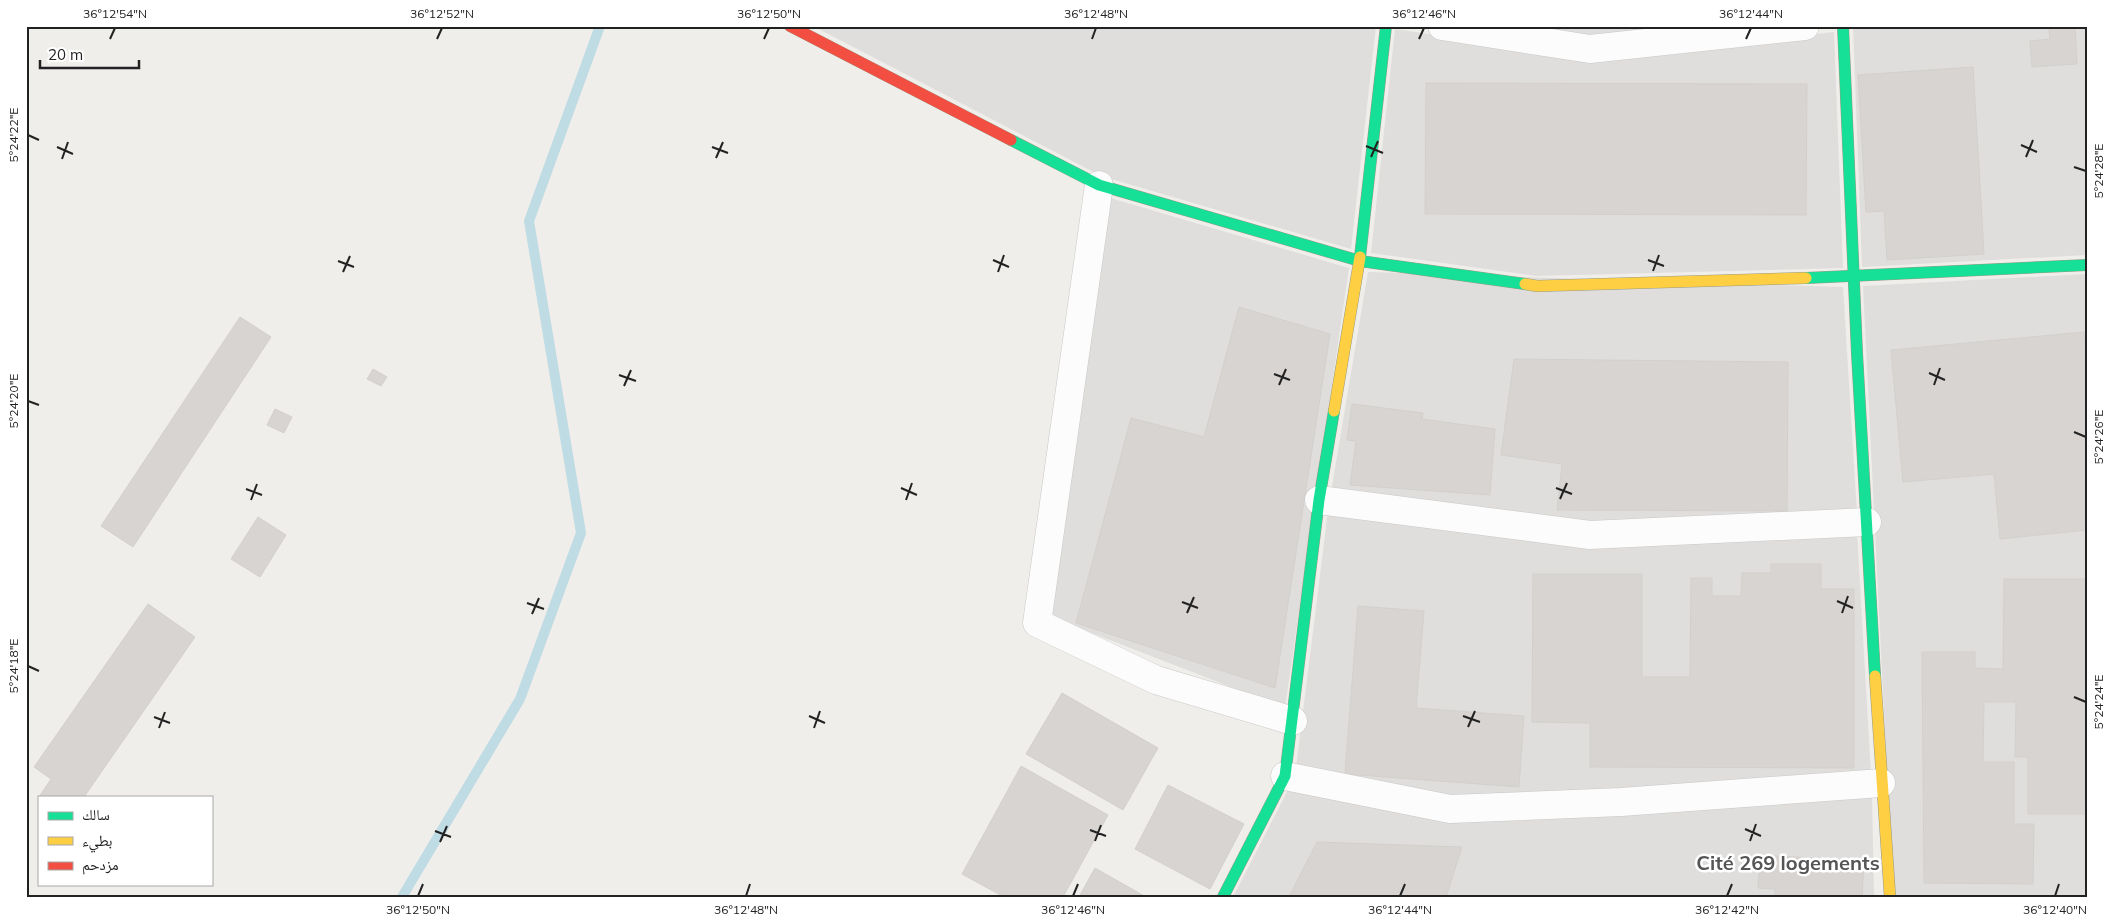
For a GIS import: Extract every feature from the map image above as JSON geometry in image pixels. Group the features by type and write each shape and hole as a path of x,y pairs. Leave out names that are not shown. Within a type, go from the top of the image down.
{"street":[{"path":"1223,897 1285,776 1319,500 1360,261 1386,26"},
{"path":"1442,26 1590,49 1805,26"},
{"path":"1844,26 1853,277 1881,783 1890,897"},
{"path":"792,27 1099,185 1360,261 1538,286 1853,277 2087,265"},
{"path":"1099,185 1037,623 1156,680 1293,721"},
{"path":"1319,500 1590,535 1867,522"},
{"path":"1285,776 1450,809 1621,802 1881,783"}],"shaded area":[{"path":"813,26 1376,26 1351,249 1101,176"},
{"path":"1506,26 1711,26 1589,39"},
{"path":"1853,26 2087,26 2087,255 1862,267"},
{"path":"1395,29 1590,58 1834,32 1843,268 1536,276 1371,253"},
{"path":"1107,197 1349,268 1285,708 1048,616"},
{"path":"1368,272 1843,287 1857,513 1593,526 1331,492"},
{"path":"2087,274 2087,897 1893,897 1863,286"},
{"path":"1328,511 1857,532 1871,774 1449,799 1296,768"},
{"path":"1290,786 1450,819 1872,793 1874,897 1233,897"}],"building":[{"path":"2049,26 2075,26 2077,64 2032,67 2030,41 2050,39"},
{"path":"1973,67 1984,254 1887,260 1884,211 1866,212 1858,75"},
{"path":"1426,83 1807,84 1806,215 1425,214"},
{"path":"1239,307 1330,334 1275,688 1076,623 1131,418 1204,437"},
{"path":"240,317 271,337 133,547 101,526"},
{"path":"2084,332 2087,361 2087,530 2000,539 1994,474 1903,482 1891,350"},
{"path":"1514,359 1788,362 1787,511 1557,510 1562,464 1501,455"},
{"path":"373,369 387,377 381,386 367,379"},
{"path":"1352,404 1423,413 1422,419 1495,429 1490,495 1350,485 1356,441 1347,440"},
{"path":"275,409 292,417 284,433 267,425"},
{"path":"258,517 286,535 260,577 231,559"},
{"path":"1771,564 1821,564 1821,589 1854,589 1854,768 1590,767 1590,723 1532,722 1533,574 1642,574 1642,677 1690,677 1691,578 1712,578 1712,596 1741,596 1742,573 1771,573"},
{"path":"2004,579 2087,579 2087,814 2028,814 2028,757 2015,757 2016,702 1984,702 1983,762 2014,762 2014,824 2034,824 2033,884 1924,883 1922,652 1975,652 1975,668 2003,669"},
{"path":"148,604 195,637 85,796 40,796 51,779 34,767"},
{"path":"1358,606 1424,611 1416,708 1524,716 1519,787 1345,774"},
{"path":"1062,693 1158,748 1123,810 1026,754"},
{"path":"1021,766 1108,815 1063,897 1004,897 962,874"},
{"path":"1168,785 1244,824 1210,889 1135,849"},
{"path":"1317,842 1462,847 1446,897 1289,897"},
{"path":"1760,855 1864,861 1862,897 1775,897 1775,889 1758,888"},
{"path":"1095,868 1146,897 1079,897"}],"waterway":[{"path":"402,897 520,699 581,533 529,221 600,26"}],"traffic: fast":[{"path":"1360,257 1386,26"},
{"path":"1843,26 1857,353 1875,676"},
{"path":"1011,140 1099,185 1360,261 1525,284"},
{"path":"1806,278 2087,265"},
{"path":"1223,897 1285,776 1319,500 1334,411"}],"traffic: slow":[{"path":"1334,411 1360,257"},
{"path":"1525,284 1537,286 1806,278"},
{"path":"1875,676 1890,897"}],"traffic: jam":[{"path":"790,26 1011,140"}],"district":[{"name":"Cité 269 logements","path":"1788,863"}]}
